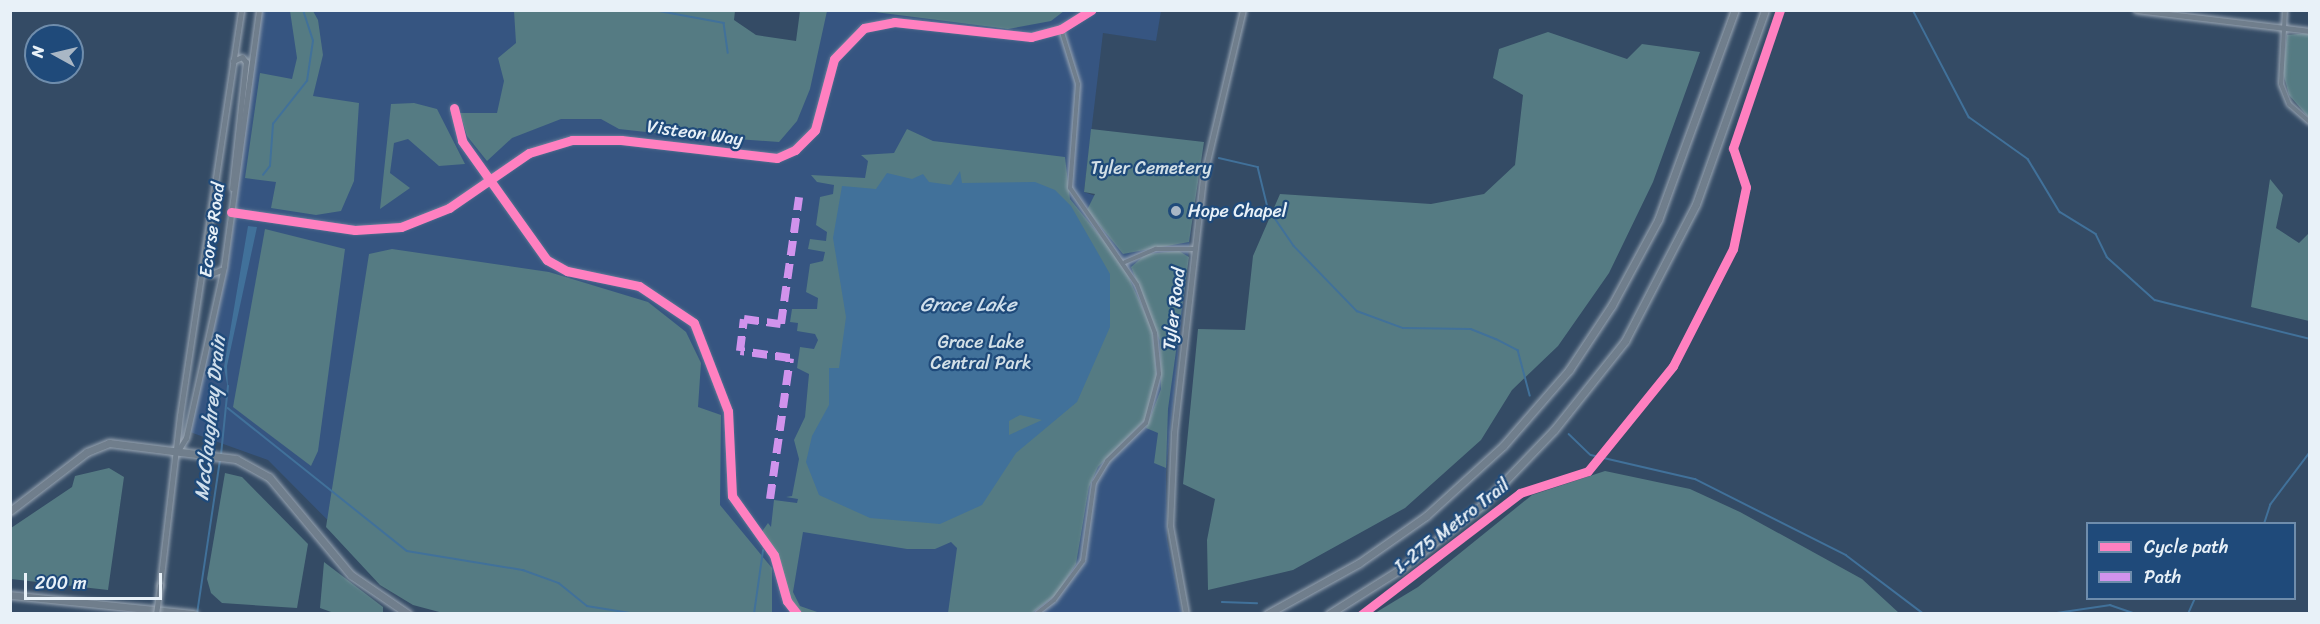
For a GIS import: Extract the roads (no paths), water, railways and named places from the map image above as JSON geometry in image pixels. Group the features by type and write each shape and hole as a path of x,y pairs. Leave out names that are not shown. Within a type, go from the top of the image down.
{"highway":[{"path":"1267,614 1359,563 1426,516 1503,446 1569,370 1624,286 1658,220 1735,10"},
{"path":"1329,614 1399,570 1481,506 1554,430 1625,341 1696,204 1765,10"},
{"path":"10,511 101,445 126,441 225,457 261,470 342,566 408,614"},
{"path":"10,595 194,614"}],"main road":[{"name":"Ecorse Road","path":"156,614 203,266 241,10"},
{"name":"Ecorse Road","path":"179,449 224,266 259,10"},
{"path":"233,61 242,57 246,62 230,171 233,193"},
{"path":"203,266 213,275 224,266"}],"street":[{"name":"Visteon Way","path":"231,212 355,230 387,229 440,214 490,177 529,153 589,139 777,158 795,150 815,130 834,59 864,28 898,22 1020,37 1061,29 1091,10"},
{"name":"Tyler Road","path":"1186,614 1171,539 1169,499 1195,249 1209,148 1243,10"},
{"path":"2136,10 2310,31"},
{"path":"2285,10 2281,84 2289,104 2310,122"},
{"path":"1036,614 1054,600 1083,561 1094,483 1107,461 1144,426 1156,396 1155,333 1125,262 1070,188 1078,84 1061,29"},
{"path":"454,108 459,136 552,263 639,286 692,321 728,411 732,496 774,555 787,601 797,614"},
{"path":"1125,262 1156,249 1195,249"}],"water":[{"name":"Grace Lake","path":"960,171 962,183 1035,182 1055,190 1071,206 1110,274 1110,327 1077,402 1016,453 982,505 940,524 870,518 819,495 806,462 812,436 829,405 829,368 839,368 846,317 833,238 842,186 876,189 887,173 912,179 923,174 929,182 951,185","holes":["1020,415 1042,420 1009,435 1009,421"]},
{"path":"248,226 257,227 227,366 228,390 224,367"}],"waterway":[{"name":"McClaughrey Drain","path":"263,175 270,166 273,124 307,81 313,41 303,10"},
{"path":"654,10 724,23 728,53"},
{"path":"1913,10 1969,117 2028,159 2060,212 2096,234 2107,257 2155,300 2310,339"},
{"path":"1219,158 1258,167 1268,208 1294,246 1357,311 1403,328 1471,329 1496,339 1518,350 1530,395"},
{"name":"McClaughrey Drain","path":"221,455 228,386"},
{"path":"228,408 407,551 523,570 559,583 587,606 637,614"},
{"path":"1569,434 1591,455 1695,479 1846,555 1924,614"},
{"path":"2265,522 2270,505 2310,452"},
{"name":"McClaughrey Drain","path":"197,614 220,460"},
{"path":"754,614 763,551"},
{"path":"2188,614 2194,600"},
{"path":"1222,602 1257,603"},
{"path":"2050,614 2110,605 2136,614"}],"place":[{"name":"Hope Chapel","path":"1176,211"}],"park label":[{"name":"Tyler Cemetery","path":"1151,168"},
{"name":"Grace Lake Central Park","path":"981,353"}]}
